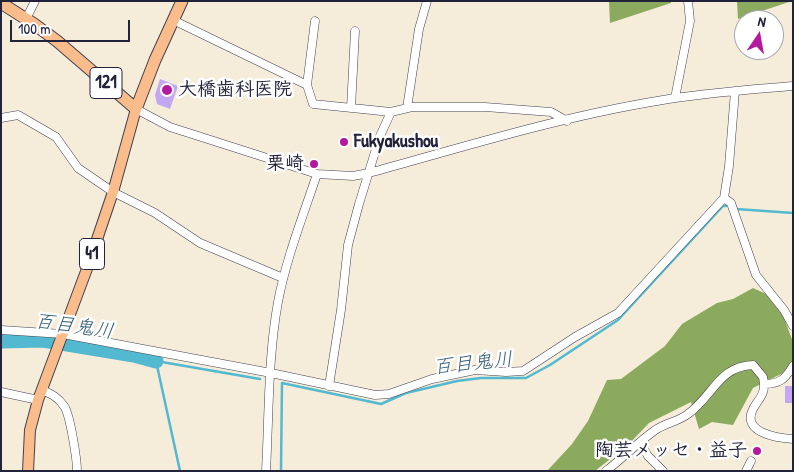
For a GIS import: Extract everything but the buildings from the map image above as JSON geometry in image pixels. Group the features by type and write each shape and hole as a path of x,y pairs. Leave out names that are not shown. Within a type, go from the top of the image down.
{"highway":[{"name":"121","path":"1,3 26,18 57,41 136,109 152,67 182,1"}],"main road":[{"name":"41","path":"28,471 30,430 40,395 113,192 136,109"}],"street":[{"path":"26,18 35,1"},
{"path":"407,108 418,29 427,1"},
{"path":"675,98 690,21 688,1"},
{"path":"173,20 307,85"},
{"path":"315,21 307,85 313,104 391,112 407,108 485,107 551,112 567,121"},
{"path":"351,108 355,31"},
{"path":"136,109 170,127 317,174 353,176 623,107 675,98 793,86"},
{"path":"1,330 271,373 375,395 388,394 432,379 475,370 524,371 575,337 618,313 724,198 730,156 734,91"},
{"path":"329,386 341,310 348,245 380,136 391,112"},
{"path":"1,118 18,115 56,137 78,168 113,192 155,213 200,243 283,278"},
{"path":"266,471 274,331 283,278 317,174"},
{"path":"724,198 731,203 756,275 784,310 793,326"},
{"path":"606,471 654,430 686,416 699,406 718,382 730,371 741,366 754,365 764,384 764,390 751,412 751,421 756,429 764,434 775,437 793,439"},
{"path":"764,384 782,381 793,366"},
{"path":"1,392 56,396 66,407 77,458 77,471"},
{"path":"640,443 648,456 663,471"},
{"path":"746,471 751,461"}],"green space":[{"path":"609,1 671,1 671,3 610,23"},
{"path":"737,1 792,1 765,10 738,10"},
{"path":"753,288 777,299 793,342 793,368 753,388 733,425 712,422 699,429 691,402 649,423 628,445 595,471 547,471 572,444 588,421 607,380 621,379 665,346 682,324 717,303 733,299"}],"waterway":[{"name":"百目鬼川","path":"281,471 282,383 381,404 406,393 457,381 481,378 526,378 550,365 618,320 723,206 726,206"},
{"name":"百目鬼川","path":"736,209 793,213"},
{"name":"百目鬼川","path":"1,341 43,340 134,355 156,361"},
{"name":"百目鬼川","path":"180,471 156,361 260,379"}],"place":[{"name":"大橋歯科医院","path":"167,90"},
{"name":"Fukyakushou","path":"344,142"},
{"name":"栗崎","path":"314,164"},
{"name":"陶芸メッセ・益子","path":"757,451"}]}
